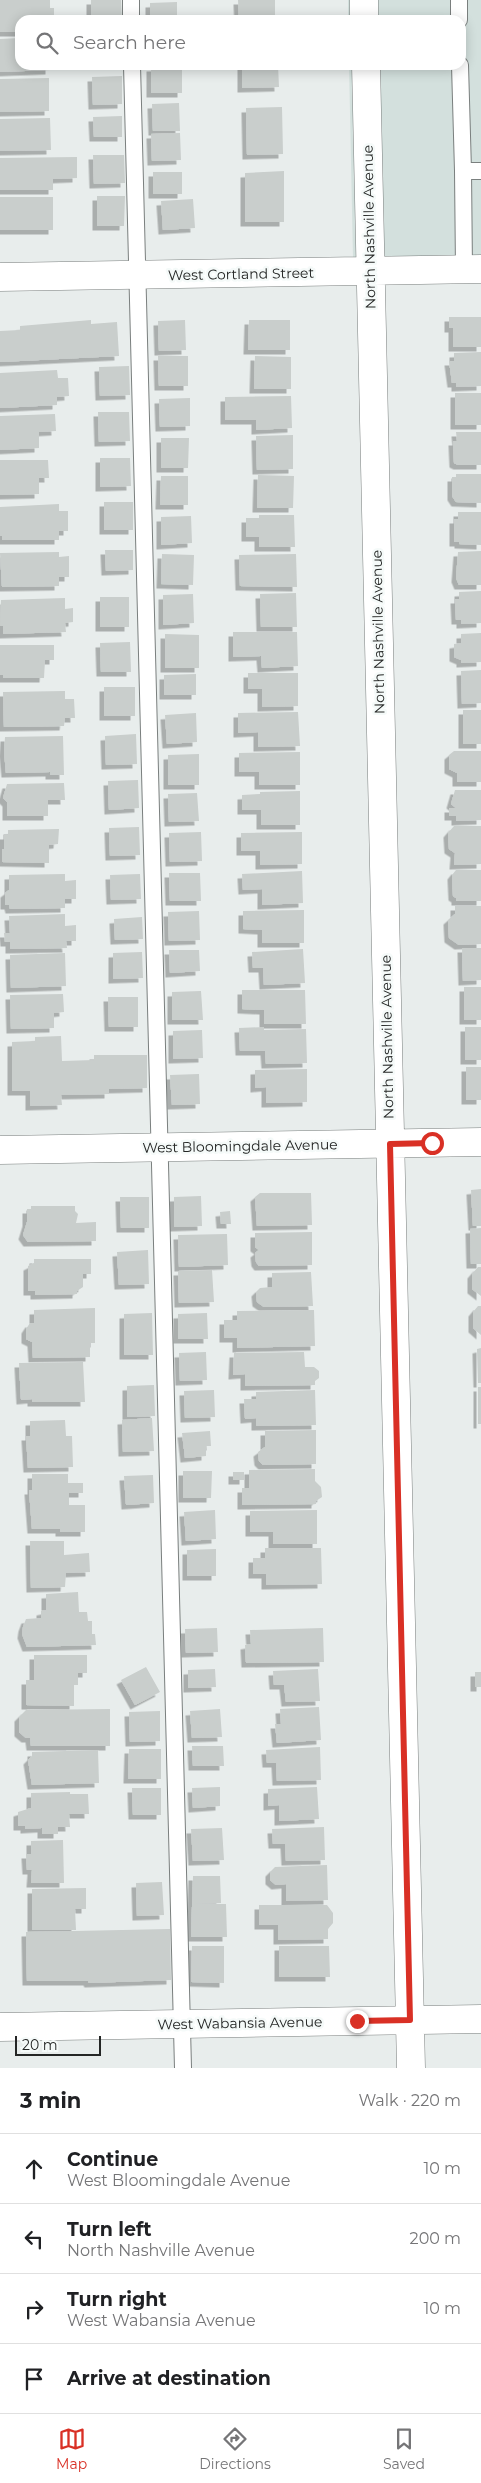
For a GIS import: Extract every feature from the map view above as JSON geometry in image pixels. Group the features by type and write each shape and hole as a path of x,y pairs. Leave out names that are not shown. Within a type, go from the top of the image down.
{"street":[{"path":"364,0 364,15"},
{"name":"North Nashville Avenue","path":"366,70 411,2068"},
{"name":"West Cortland Street","path":"0,277 472,269"},
{"name":"West Bloomingdale Avenue","path":"0,1150 481,1142"},
{"name":"West Wabansia Avenue","path":"0,2027 481,2019"}],"lane":[{"path":"131,0 132,15"},
{"path":"459,0 459,15"},
{"path":"132,70 183,2068"},
{"path":"460,70 463,171 472,269"},
{"path":"463,171 481,171"}],"shaded area":[{"path":"348,0 481,0 481,256 353,259 349,70 466,70 466,15 348,15"}],"building":[{"path":"0,0 50,0 50,8 54,8 54,15 15,15 15,32 0,32"},
{"path":"91,0 121,0 122,15 91,15"},
{"path":"238,0 275,0 275,15 239,15"},
{"path":"177,2 177,15 150,15 150,3"},
{"path":"15,38 15,70 50,70 0,72 0,39"},
{"path":"151,70 182,70 182,93 151,93"},
{"path":"242,70 278,70 279,87 242,88"},
{"path":"122,76 122,104 93,105 92,77"},
{"path":"49,78 49,111 0,112 0,79"},
{"path":"179,103 180,131 153,131 152,104"},
{"path":"282,107 283,154 247,155 246,108"},
{"path":"122,116 122,137 94,137 93,117"},
{"path":"50,118 51,150 0,151 0,119"},
{"path":"180,133 181,160 152,161 151,134"},
{"path":"93,155 124,155 125,183 94,184"},
{"path":"77,157 77,178 53,179 53,190 0,190 0,158"},
{"path":"284,171 284,222 245,222 245,173"},
{"path":"153,172 182,172 182,194 153,194"},
{"path":"97,196 125,196 124,226 97,226"},
{"path":"0,197 53,197 53,230 0,230"},
{"path":"193,199 195,228 163,230 161,201"},
{"path":"449,317 481,317 481,347 453,347 453,328 449,328"},
{"path":"91,320 91,324 117,322 119,356 0,362 0,331 20,330 20,326"},
{"path":"185,320 186,350 159,351 158,321"},
{"path":"249,320 290,320 290,350 248,350"},
{"path":"481,352 481,386 456,387 456,383 452,383 449,361 454,361 454,353"},
{"path":"158,356 188,356 188,386 159,386"},
{"path":"255,356 291,357 291,389 254,389"},
{"path":"129,366 130,395 100,396 99,367"},
{"path":"57,370 58,378 68,378 69,396 57,397 57,405 0,408 0,373"},
{"path":"455,393 481,393 481,425 455,425"},
{"path":"291,396 292,428 256,430 256,420 225,420 225,397"},
{"path":"190,398 190,426 160,427 159,399"},
{"path":"98,412 129,412 130,441 99,442"},
{"path":"55,414 56,431 39,432 39,448 0,450 0,416"},
{"path":"456,432 481,432 481,465 458,465 454,463 453,441 457,441"},
{"path":"293,435 293,469 257,470 256,436"},
{"path":"161,438 189,438 188,468 161,468"},
{"path":"100,458 130,458 131,486 100,487"},
{"path":"0,460 48,460 49,478 39,478 39,494 0,495"},
{"path":"456,474 481,474 481,503 456,502 452,496 452,477 456,477"},
{"path":"258,475 294,476 293,508 257,508"},
{"path":"161,476 188,476 188,505 160,505"},
{"path":"104,502 133,502 133,530 104,530"},
{"path":"59,504 59,511 68,511 68,531 59,531 59,540 2,540 2,536 0,536 0,507"},
{"path":"458,512 481,512 481,545 454,542 454,519 458,519"},
{"path":"259,515 294,515 295,547 259,547 259,537 246,537 246,518 259,518"},
{"path":"191,516 192,543 161,545 161,517"},
{"path":"105,550 133,550 133,570 106,571"},
{"path":"481,551 481,585 459,585 456,578 458,552"},
{"path":"59,552 59,557 69,556 69,577 59,577 59,586 2,587 0,553"},
{"path":"162,554 194,555 193,585 161,584"},
{"path":"296,554 297,587 240,586 239,555"},
{"path":"481,591 481,623 461,624 461,620 456,620 455,599 459,599 459,592"},
{"path":"296,593 297,627 261,627 260,594"},
{"path":"193,594 194,623 163,625 163,595"},
{"path":"100,597 129,597 129,627 100,627"},
{"path":"65,598 65,609 73,608 73,622 65,623 66,632 3,634 3,626 0,626 1,600"},
{"path":"233,632 297,632 298,666 262,668 261,656 233,657"},
{"path":"481,633 481,662 461,663 461,660 454,657 454,644 461,643 461,634"},
{"path":"165,634 199,635 199,668 165,668"},
{"path":"130,642 131,672 101,672 100,643"},
{"path":"0,645 54,645 54,660 45,660 44,678 3,678 3,675 0,675"},
{"path":"481,670 481,703 462,704 461,671"},
{"path":"248,673 298,673 298,706 262,707 262,689 248,689"},
{"path":"196,674 196,695 164,695 164,675"},
{"path":"104,687 135,687 135,716 104,716"},
{"path":"65,691 65,699 74,699 75,718 65,718 64,726 4,727 3,692"},
{"path":"463,710 481,710 481,744 463,744"},
{"path":"298,712 300,746 258,747 258,732 238,733 238,713"},
{"path":"196,713 197,742 167,744 165,715"},
{"path":"136,734 137,764 106,765 105,736"},
{"path":"63,736 64,775 50,775 50,772 6,773 5,737"},
{"path":"454,751 481,751 481,782 457,782 457,773 449,769 449,755"},
{"path":"300,752 300,785 259,785 259,772 239,772 239,753"},
{"path":"199,754 199,785 168,785 168,755"},
{"path":"138,780 139,808 109,810 108,781"},
{"path":"64,783 65,800 48,800 48,816 7,816 7,802 3,798 7,784"},
{"path":"455,790 481,790 481,820 456,821 456,816 449,816 449,808 456,808 451,804"},
{"path":"300,791 300,825 261,825 261,810 242,810 242,795 260,794 260,792"},
{"path":"197,793 199,821 169,822 168,794"},
{"path":"454,826 481,826 481,864 454,865 455,853 449,849 448,833"},
{"path":"139,827 140,855 110,856 109,828"},
{"path":"59,829 58,844 49,845 49,863 2,862 4,835 8,835 8,830"},
{"path":"201,832 202,861 170,862 169,833"},
{"path":"302,832 302,864 260,865 260,851 241,851 241,833"},
{"path":"456,870 481,870 481,901 456,901 456,898 453,896 452,875"},
{"path":"302,871 303,903 262,905 262,889 243,890 242,874"},
{"path":"169,873 200,873 201,901 170,901"},
{"path":"65,874 65,881 76,880 76,899 65,899 65,908 10,909 9,905 5,905 5,893 9,890 9,875"},
{"path":"140,874 141,899 111,900 110,875"},
{"path":"455,906 481,906 481,944 459,945 449,938 448,920 455,914"},
{"path":"304,910 304,943 262,943 262,930 243,929 243,911"},
{"path":"199,911 200,940 169,941 168,912"},
{"path":"65,914 65,926 76,925 76,941 66,941 67,948 10,949 10,942 5,942 4,933 10,933 9,916"},
{"path":"142,917 143,939 115,940 114,919"},
{"path":"462,948 481,948 481,980 463,981"},
{"path":"303,949 305,983 264,985 263,968 253,968 252,952"},
{"path":"169,950 199,950 200,971 170,973"},
{"path":"142,952 143,978 113,979 113,953"},
{"path":"65,953 66,986 11,988 10,955"},
{"path":"464,987 481,987 481,1020 464,1020"},
{"path":"242,990 305,990 306,1024 264,1024 264,1010 242,1009"},
{"path":"201,991 203,1020 172,1020 172,992"},
{"path":"63,994 64,1012 54,1013 54,1028 11,1029 10,995"},
{"path":"108,997 138,997 138,1027 109,1027"},
{"path":"264,1027 264,1030 306,1029 307,1063 266,1064 265,1051 240,1051 239,1028"},
{"path":"465,1027 481,1027 481,1060 465,1060"},
{"path":"202,1030 203,1058 173,1059 173,1031"},
{"path":"61,1036 62,1061 94,1060 94,1055 147,1055 147,1088 109,1089 109,1094 61,1095 62,1105 30,1106 30,1091 12,1091 12,1042 35,1041 35,1037"},
{"path":"466,1067 481,1067 481,1100 466,1100"},
{"path":"307,1069 307,1102 266,1103 266,1087 255,1088 255,1070"},
{"path":"199,1074 200,1104 172,1105 170,1075"},
{"path":"481,1189 481,1226 473,1226 471,1190"},
{"path":"260,1193 311,1193 312,1225 257,1226 255,1197"},
{"path":"201,1196 202,1226 174,1227 174,1197"},
{"path":"120,1197 149,1197 149,1228 121,1228"},
{"path":"31,1206 75,1206 75,1211 78,1214 76,1223 96,1222 96,1241 28,1242 23,1235 27,1222 27,1209 31,1209"},
{"path":"230,1211 231,1224 221,1224 220,1212"},
{"path":"481,1228 481,1264 471,1264 470,1229"},
{"path":"312,1232 312,1265 259,1266 256,1262 255,1253 259,1250 255,1247 255,1233"},
{"path":"227,1234 228,1265 179,1267 178,1235"},
{"path":"148,1250 149,1284 119,1285 117,1252"},
{"path":"34,1259 91,1259 91,1274 83,1274 83,1287 77,1291 77,1294 35,1295 35,1291 28,1291 28,1266 34,1263"},
{"path":"478,1267 481,1267 481,1296 472,1289 472,1274"},
{"path":"212,1270 214,1302 179,1303 178,1271"},
{"path":"311,1272 313,1306 264,1307 257,1302 256,1292 260,1288 272,1287 272,1273"},
{"path":"478,1306 481,1306 481,1335 473,1328 473,1312"},
{"path":"95,1308 95,1343 90,1343 90,1357 33,1358 32,1342 26,1339 26,1329 30,1323 34,1323 34,1310"},
{"path":"314,1310 315,1346 237,1348 237,1338 224,1338 224,1320 237,1320 237,1311"},
{"path":"152,1313 153,1355 124,1355 124,1314"},
{"path":"207,1313 208,1339 178,1339 178,1314"},
{"path":"481,1348 481,1383 478,1383 477,1349"},
{"path":"206,1352 207,1380 180,1381 179,1353"},
{"path":"304,1352 305,1367 314,1367 319,1371 319,1378 315,1381 315,1385 245,1386 245,1374 233,1375 234,1353"},
{"path":"83,1362 85,1402 32,1402 32,1399 21,1400 19,1363"},
{"path":"154,1385 155,1416 127,1417 127,1386"},
{"path":"478,1387 481,1387 481,1424 478,1424"},
{"path":"214,1390 215,1417 185,1418 184,1391"},
{"path":"315,1390 316,1425 256,1426 256,1418 245,1419 244,1399 256,1399 256,1392"},
{"path":"152,1418 154,1451 123,1452 122,1420"},
{"path":"65,1420 66,1436 72,1436 73,1467 28,1468 26,1436 30,1436 30,1421"},
{"path":"316,1430 316,1464 263,1465 259,1461 258,1452 265,1447 265,1431"},
{"path":"210,1431 211,1446 206,1446 206,1456 185,1458 182,1433"},
{"path":"315,1469 315,1481 321,1487 322,1497 316,1501 316,1504 242,1505 242,1488 249,1488 249,1470"},
{"path":"183,1471 212,1471 211,1498 183,1498"},
{"path":"233,1472 244,1472 244,1480 233,1480"},
{"path":"32,1474 68,1474 68,1483 83,1483 83,1493 69,1493 69,1505 85,1505 85,1532 60,1532 60,1529 32,1529 29,1490 32,1490"},
{"path":"153,1475 154,1503 126,1505 124,1476"},
{"path":"215,1510 216,1539 186,1541 184,1512"},
{"path":"317,1510 317,1544 273,1544 273,1532 250,1532 250,1511"},
{"path":"30,1541 64,1541 64,1555 89,1553 90,1572 66,1573 65,1587 31,1588"},
{"path":"265,1548 321,1548 322,1584 266,1585 266,1574 253,1574 253,1558 265,1558"},
{"path":"216,1549 216,1576 187,1576 187,1550"},
{"path":"78,1592 79,1612 87,1612 88,1621 92,1621 92,1634 95,1634 96,1645 27,1647 22,1634 23,1627 26,1619 41,1618 41,1611 46,1610 46,1594"},
{"path":"217,1628 218,1652 186,1653 185,1629"},
{"path":"323,1628 324,1662 246,1663 245,1645 251,1644 250,1630"},
{"path":"34,1655 87,1655 87,1673 78,1673 78,1685 74,1685 74,1706 26,1705 26,1680 34,1680"},
{"path":"146,1667 160,1692 135,1705 121,1680"},
{"path":"215,1669 216,1687 188,1688 188,1670"},
{"path":"318,1669 320,1701 286,1702 284,1685 274,1685 273,1671"},
{"path":"475,1672 481,1672 481,1687 475,1687"},
{"path":"319,1707 321,1740 277,1743 275,1724 281,1724 280,1709"},
{"path":"110,1709 110,1746 31,1746 30,1738 26,1738 19,1732 19,1717 26,1710"},
{"path":"220,1709 222,1737 192,1738 190,1711"},
{"path":"160,1711 160,1741 130,1742 129,1712"},
{"path":"192,1746 223,1746 224,1766 193,1766"},
{"path":"320,1747 321,1780 277,1781 276,1763 267,1763 266,1750"},
{"path":"129,1749 161,1749 161,1779 128,1779"},
{"path":"98,1750 99,1783 32,1785 28,1760 32,1756 32,1752"},
{"path":"220,1787 220,1806 193,1808 192,1788"},
{"path":"317,1787 319,1819 279,1821 279,1805 268,1806 268,1789"},
{"path":"132,1788 161,1788 161,1815 133,1815"},
{"path":"70,1792 70,1794 88,1794 89,1814 69,1814 70,1827 58,1827 58,1834 42,1834 42,1828 25,1829 25,1826 18,1826 18,1812 31,1808 31,1793"},
{"path":"324,1827 325,1860 286,1861 285,1844 273,1844 272,1829"},
{"path":"222,1828 224,1860 193,1861 191,1829"},
{"path":"63,1840 64,1883 31,1883 32,1870 27,1870 26,1854 31,1854 31,1841"},
{"path":"327,1865 328,1900 286,1901 286,1884 276,1885 270,1880 270,1872 275,1867"},
{"path":"193,1876 220,1876 221,1903 196,1904 226,1904 227,1937 191,1937"},
{"path":"162,1882 164,1915 137,1916 136,1883"},
{"path":"86,1888 86,1909 75,1909 76,1930 32,1930 32,1889"},
{"path":"259,1905 327,1905 333,1913 333,1923 328,1929 328,1939 278,1940 278,1925 259,1925"},
{"path":"170,1929 171,1980 89,1983 88,1981 27,1981 26,1932"},
{"path":"192,1946 224,1946 224,1983 191,1982"},
{"path":"279,1946 329,1946 330,1977 279,1977"}],"route":[{"path":"357,2021 410,2020 390,1144 432,1143"}]}
